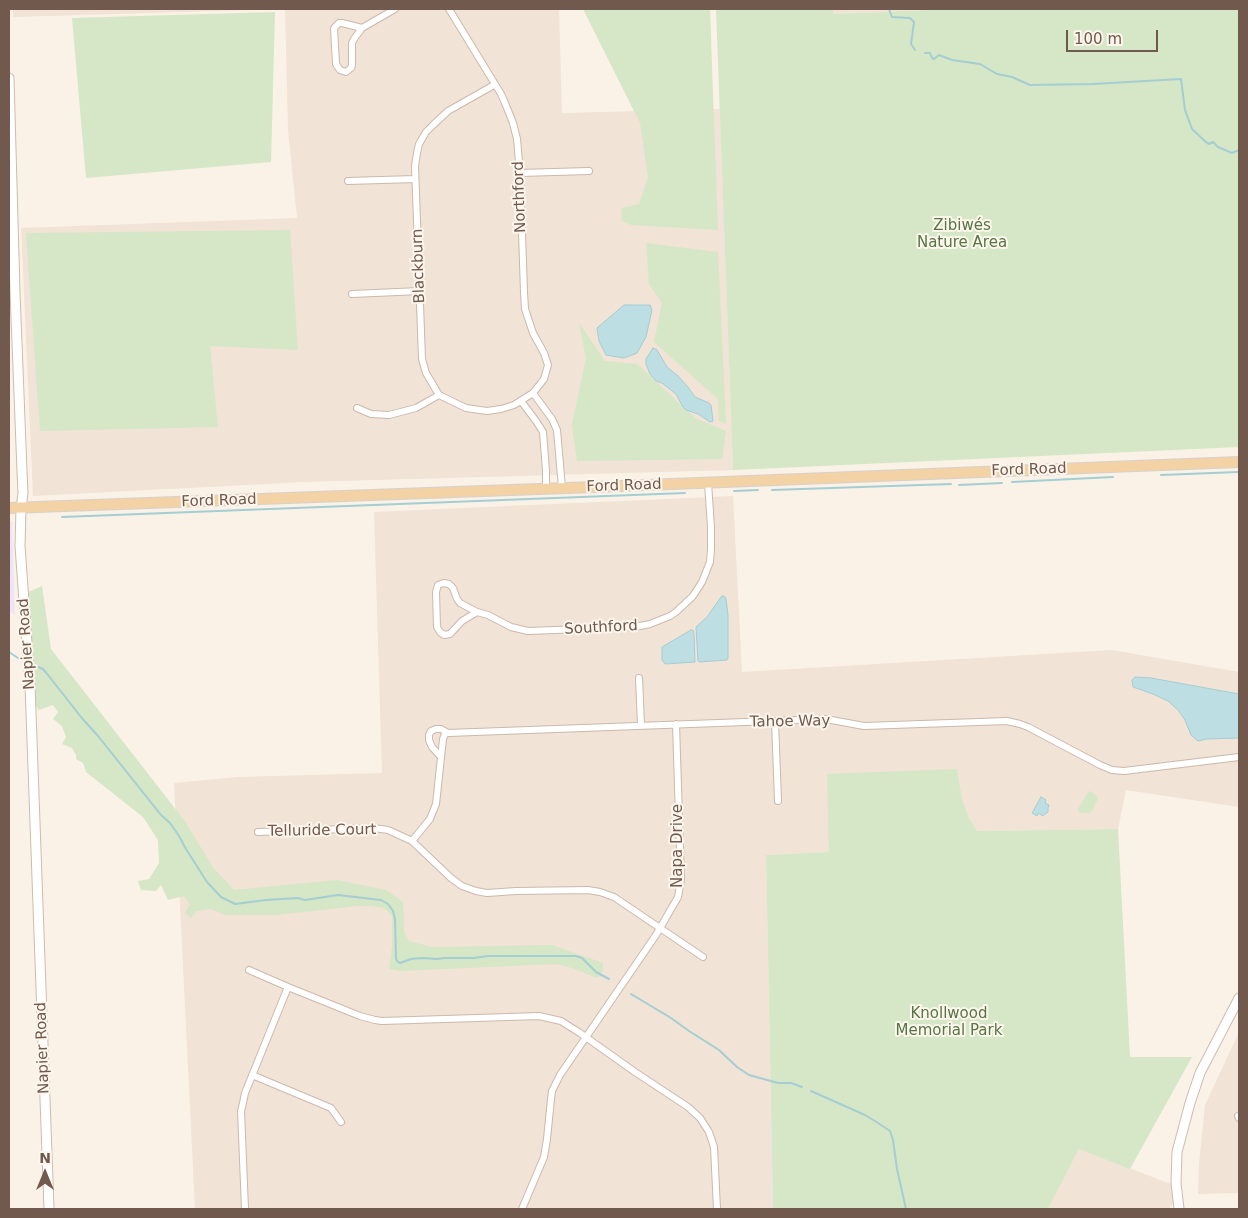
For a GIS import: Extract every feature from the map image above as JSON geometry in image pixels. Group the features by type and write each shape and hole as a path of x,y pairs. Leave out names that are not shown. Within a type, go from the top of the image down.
{"main road":[{"name":"Ford Road","path":"9,508 1239,462"}],"street":[{"path":"362,28 339,23 334,28 336,64 340,70 346,72 351,68 352,43 362,28 395,9"},
{"name":"Northford","path":"449,9 505,102 514,123 517,139 525,309 533,333 548,365 544,379 533,393 522,401"},
{"name":"Napier Road","path":"9,78 23,493 20,546 30,685 49,1209"},
{"name":"Blackburn","path":"439,394 426,373 422,359 415,179 416,153 426,132 441,117 448,111 494,85"},
{"path":"520,173 589,171"},
{"path":"348,181 415,179"},
{"path":"352,294 420,291"},
{"path":"533,393 558,430 562,488"},
{"path":"357,408 371,414 389,415 416,408 439,394 466,408 487,411 501,409 522,401 543,432 546,489"},
{"name":"Southford","path":"477,612 462,621 450,634 444,635 437,627 436,592 438,585 450,584 460,603 511,627 528,631 635,627 650,624 670,616 693,596 702,582 710,562 711,527 708,483"},
{"path":"639,678 641,725"},
{"name":"Tahoe Way","path":"441,757 432,747 429,740 429,735 436,729 448,732 826,719 864,726 1014,722 1028,727 1112,770 1124,771 1239,757"},
{"path":"775,721 778,801"},
{"name":"Napa Drive","path":"522,1209 544,1157 552,1091 560,1074 660,928 678,897 681,880 676,724"},
{"path":"412,842 430,819 436,804 443,739 448,732"},
{"name":"Telluride Court","path":"258,832 374,828 388,830 412,842 462,886 487,893 588,890 600,892 614,897 703,957"},
{"path":"249,970 370,1020 539,1016 561,1021 688,1107 700,1118 709,1132 714,1147 717,1209"},
{"path":"245,1209 241,1111 252,1075 288,987"},
{"path":"1178,1209 1176,1152 1190,1103 1200,1073 1239,998"},
{"path":"252,1075 331,1108 341,1122"}],"shaded area":[{"path":"13,9 285,9 13,17"},
{"path":"285,9 559,9 562,113 720,109 733,470 304,482 33,496 21,228 297,218 288,130"},
{"path":"833,9 950,9 833,14"},
{"path":"733,496 742,672 1112,650 1239,672 1239,807 1126,790 1118,829 977,831 969,818 962,799 829,852 766,855 773,1209 195,1209 174,783 238,777 382,773 374,512"},
{"path":"9,521 12,521 15,615 9,611"},
{"path":"1239,1032 1239,1193 1198,1194 1205,1105"},
{"path":"1079,1149 1171,1184 1173,1203 1169,1209 1048,1209"}],"green space":[{"path":"583,9 710,9 718,230 631,225 621,220 622,208 639,204 648,177 640,123"},
{"name":"Zibiwés Nature Area","path":"716,9 833,9 833,14 950,9 1239,9 1239,447 733,470"},
{"path":"275,12 271,162 86,178 72,18"},
{"path":"290,230 298,350 210,346 218,427 40,431 26,233"},
{"path":"646,243 718,252 726,424 719,421 718,399 654,342 662,303 649,284"},
{"path":"579,323 605,361 637,364 695,418 726,431 722,459 577,461 572,425 586,358"},
{"path":"42,586 51,649 184,820 214,869 234,890 337,880 386,890 403,902 404,932 409,941 432,947 552,945 603,963 603,971 597,978 556,964 400,971 389,969 392,947 392,915 383,908 358,906 276,915 225,915 211,909 197,911 191,918 185,913 190,904 184,896 168,900 161,885 156,891 141,890 138,881 149,879 159,863 158,840 143,817 86,772 83,763 76,759 72,748 62,744 66,737 62,726 53,719 58,712 53,705 39,710 36,706 31,632 26,593"},
{"name":"Knollwood Memorial Park","path":"957,769 962,799 969,818 977,831 1118,829 1130,1057 1192,1057 1130,1169 1079,1149 1048,1209 773,1209 766,855 829,852 827,774"},
{"path":"1089,791 1095,794 1098,799 1092,811 1089,813 1078,812 1078,809"}],"water":[{"path":"624,305 650,305 652,310 646,337 637,353 624,358 606,355 599,341 597,328"},
{"path":"653,348 657,350 667,367 678,376 695,397 711,405 713,421 710,422 698,414 686,410 676,394 662,383 656,381 650,374 646,359"},
{"path":"723,596 726,599 728,615 728,658 727,660 699,662 696,627 707,617"},
{"path":"693,630 694,634 695,662 665,664 662,660 662,647"},
{"path":"1135,677 1151,678 1239,694 1239,738 1198,741 1191,735 1185,720 1178,710 1168,701 1133,687 1132,680"},
{"path":"1041,797 1049,805 1048,812 1043,816 1038,813 1037,816 1032,813"}],"waterway":[{"path":"889,9 892,17 910,18 914,22 911,44 915,50"},
{"path":"925,53 930,53 934,59 939,55 952,60 980,64 997,74 1012,77 1030,85 1093,84 1181,79 1185,110 1192,129 1209,144 1213,142 1218,147 1232,153 1239,150"},
{"path":"1161,475 1238,472"},
{"path":"1012,482 1113,477"},
{"path":"959,485 1002,483"},
{"path":"772,490 951,484"},
{"path":"734,491 758,490"},
{"path":"62,517 685,493"},
{"path":"9,652 21,660"},
{"path":"33,665 43,669 161,815 170,823 207,882 221,897 235,904 298,898 305,900 338,895 381,900 388,904 393,911 396,958 400,963 422,958 576,956 582,958 596,972 609,979"},
{"path":"631,994 719,1050 737,1067 749,1075 802,1087"},
{"path":"811,1091 865,1115 890,1131 906,1209"}]}
